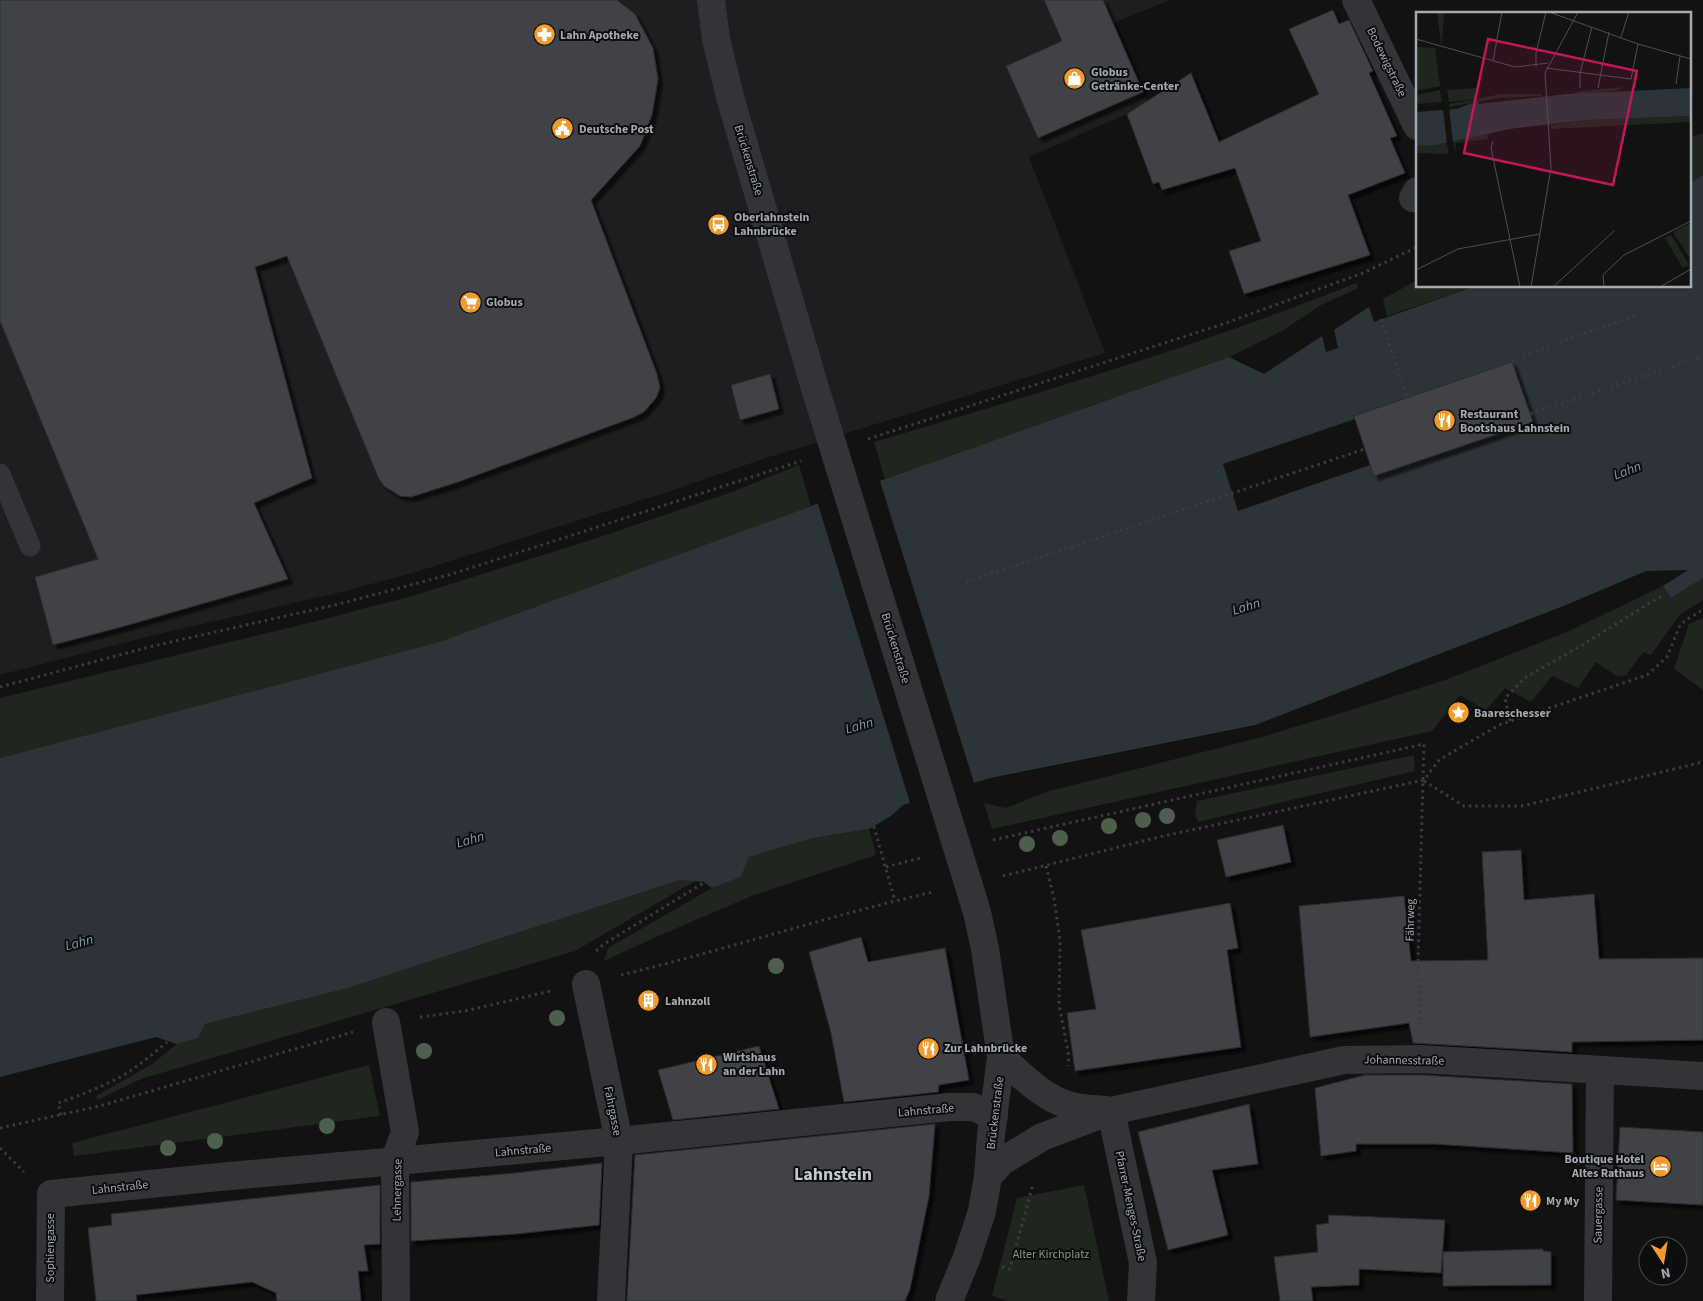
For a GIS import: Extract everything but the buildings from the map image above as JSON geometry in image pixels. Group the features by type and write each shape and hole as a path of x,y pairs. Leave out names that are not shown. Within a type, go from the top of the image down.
{"street":[{"name":"Brückenstraße","path":"711,0 716,39 730,97 816,388 977,912 987,958 1001,1057 988,1177 982,1212 967,1257 949,1301"},
{"name":"Bodewigstraße","path":"1356,0 1416,124"},
{"name":"Fahrgasse","path":"593,982 619,1141 611,1301"},
{"name":"Lehnergasse","path":"386,1022 405,1132 395,1160 396,1301"},
{"name":"Johannesstraße","path":"1001,1057 1032,1085 1049,1096 1071,1106 1111,1111"},
{"name":"Johannesstraße","path":"988,1177 1001,1162 1042,1137 1111,1111 1344,1060 1421,1059 1703,1076"},
{"name":"Sauergasse","path":"1598,1301 1600,1070"},
{"name":"Lahnstraße","path":"50,1194 949,1108 973,1107 994,1116 1014,1130 1042,1137"},
{"name":"Pfarrer-Menges-Straße","path":"1111,1111 1143,1263 1141,1301"},
{"name":"Sophiengasse","path":"50,1194 50,1301"}],"lane":[{"path":"0,474 30,546"}],"path":[{"path":"866,440 1223,324 1363,273 1415,248"},
{"path":"1512,362 1514,358 1638,315"},
{"path":"1381,319 1407,398"},
{"path":"1530,414 1703,356"},
{"path":"966,582 1365,449"},
{"path":"0,687 154,646 339,604 452,574 809,458"},
{"path":"1510,721 1504,698 1526,677 1661,596"},
{"path":"999,877 1159,837 1424,780 1439,760 1499,725 1647,675 1667,657 1680,625 1703,610"},
{"name":"Fährweg","path":"988,841 1424,744 1418,960 1421,1059"},
{"path":"1424,780 1464,806 1522,806 1703,762"},
{"path":"872,820 894,901"},
{"path":"886,867 932,855"},
{"path":"1046,866 1056,906 1060,941 1059,1004 1069,1057 1067,1074 1049,1096"},
{"path":"593,982 594,953 604,944 704,882"},
{"path":"0,1128 100,1106 386,1022 465,1011 593,982 676,962 894,901 942,890"},
{"path":"61,1115 58,1104 126,1074 167,1042"}],"shaded area":[{"path":"0,0 1170,0 1113,23 1149,104 1029,157 1105,353 763,459 667,492 419,571 346,591 154,635 0,675"}],"green space":[{"path":"1703,133 1703,175 1690,183 1690,138"},
{"path":"1416,281 1416,288 1469,288 1387,316 1383,299"},
{"path":"1356,283 1358,288 1321,305 1282,331 1229,357 885,479 874,442 1177,348 1237,328"},
{"path":"799,465 811,506 439,642 0,758 0,698 325,619 419,594 597,538 732,492"},
{"path":"1703,578 1703,600 1680,614 1651,655 1643,652 1626,675 1618,677 1596,662 1578,688 1552,676 1531,702 1505,688 1486,710 1460,695 1432,731 992,829 984,803 1006,808 1046,792 1262,737 1357,708 1445,680 1567,632 1663,586 1671,598"},
{"path":"1703,618 1703,690 1674,669 1689,624"},
{"path":"1414,755 1415,771 1198,822 1195,812 1197,801"},
{"path":"869,829 876,855 754,895 604,961 608,948 712,888 741,877 749,857 813,838"},
{"path":"680,880 695,881 575,951 141,1079 98,1100 96,1096 152,1064 177,1044 198,1037 205,1024 348,988"},
{"path":"369,1065 380,1116 74,1156 72,1143"},
{"name":"Alter Kirchplatz","path":"1084,1185 1109,1301 1008,1301 992,1296 1017,1198"}],"water":[{"name":"Lahn","path":"1703,175 1703,578 1671,598 1663,586 1688,570 1646,571 1566,605 1255,725 990,778 903,805 891,816 869,829 813,838 749,857 741,877 712,888 704,882 680,880 348,988 205,1024 198,1038 177,1044 156,1037 0,1077 0,758 439,642 885,479 1229,357 1264,374 1322,336 1326,352 1338,348 1334,330 1369,307 1374,322 1469,288 1690,288 1690,183"}],"pier":[{"path":"1355,419 1370,465 1238,511 1223,464"},
{"path":"879,478 975,786 911,806 817,501"}],"place":[{"name":"Lahn Apotheke","path":"544,35"},
{"name":"Globus Getränke-Center","path":"1075,79"},
{"name":"Deutsche Post","path":"563,129"},
{"name":"Oberlahnstein Lahnbrücke","path":"718,224"},
{"name":"Globus","path":"470,302"},
{"name":"Restaurant Bootshaus Lahnstein","path":"1444,421"},
{"name":"Baareschesser","path":"1458,713"},
{"name":"Lahnzoll","path":"649,1001"},
{"name":"Zur Lahnbrücke","path":"928,1048"},
{"name":"Wirtshaus an der Lahn","path":"707,1064"},
{"name":"Boutique Hotel Altes Rathaus","path":"1660,1166"},
{"name":"My My","path":"1530,1201"}],"district":[{"name":"Lahnstein","path":"833,1174"}]}
